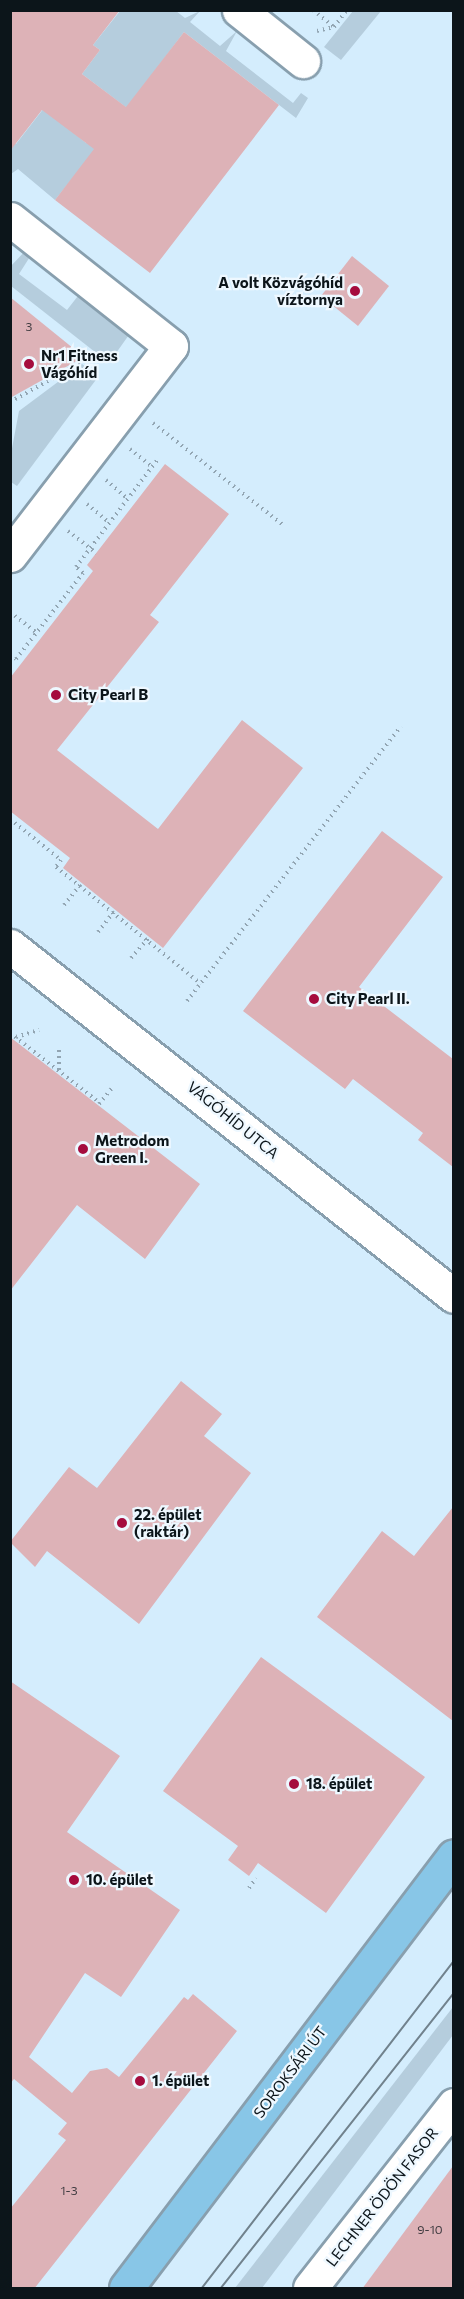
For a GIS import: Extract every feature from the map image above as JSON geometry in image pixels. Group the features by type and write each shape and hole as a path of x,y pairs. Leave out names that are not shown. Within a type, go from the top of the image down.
{"main road":[{"name":"SOROKSÁRI ÚT","path":"126,2289 453,1856"}],"street":[{"path":"239,10 303,61"},
{"path":"10,219 171,346 10,555"},
{"name":"VÁGÓHÍD UTCA","path":"10,946 453,1296"},
{"name":"LECHNER ÖDÖN FASOR","path":"310,2289 453,2105"}],"path":[{"path":"313,10 334,27 347,10"},
{"path":"10,402 93,356"},
{"path":"128,403 282,524"},
{"path":"10,655 16,659 83,573 76,567 158,459"},
{"path":"10,612 37,633"},
{"path":"187,1001 401,726"},
{"path":"10,819 62,860 56,867 148,938 201,984"},
{"path":"64,905 81,885"},
{"path":"98,932 114,912"},
{"path":"131,958 148,938"},
{"path":"15,1037 39,1030"},
{"path":"10,1034 99,1104 113,1087"},
{"path":"59,1046 59,1071"},
{"path":"249,1888 256,1878"}],"shaded area":[{"path":"120,11 176,11 185,18 200,11 190,22 220,46 237,31 226,51 293,103 301,93 308,98 296,118 184,32 127,108 82,74 100,50 93,45"},
{"path":"353,11 381,11 341,60 324,47"},
{"path":"44,108 86,143 103,140 55,200 18,169 11,174 10,140 16,144"},
{"path":"27,249 33,252 19,274 67,310 81,292 131,332 109,363 11,286 10,267"},
{"path":"82,364 98,377 17,486 11,482 10,459 19,411"},
{"path":"453,2007 453,2035 262,2288 235,2288"}],"building":[{"path":"10,10 120,10 93,45 100,50 82,74 126,107 184,32 279,105 150,273 55,200 94,149 42,110 10,151"},
{"name":"A volt Közvágóhíd víztornya","path":"352,256 389,286 358,326 321,296"},
{"path":"10,297 84,357 10,398"},
{"name":"City Pearl B","path":"165,464 229,514 150,615 159,622 57,750 158,829 242,720 303,768 163,948 63,868 70,858 10,811 10,678 93,571 87,565"},
{"name":"City Pearl II.","path":"382,831 443,877 359,987 453,1059 453,1167 418,1140 423,1133 353,1079 345,1089 243,1011"},
{"name":"Metrodom Green I.","path":"10,1037 200,1184 145,1259 77,1205 10,1291"},
{"name":"22. épület (raktár)","path":"181,1381 222,1414 204,1436 251,1473 139,1624 47,1551 35,1567 10,1542 69,1467 97,1488"},
{"path":"453,1507 453,1721 317,1617 382,1531 414,1556"},
{"name":"18. épület","path":"261,1657 425,1777 326,1913 258,1863 249,1876 228,1860 238,1846 163,1791"},
{"path":"10,1681 120,1756 67,1832 180,1910 121,1997 85,1973 29,2057 72,2093 90,2071 107,2068 119,2077 184,1997 188,2000 193,1994 237,2031 34,2289 10,2289 10,2209 66,2140 58,2134 67,2123 14,2079 10,2084"},
{"path":"453,2166 453,2289 362,2289"}],"tram line":[{"path":"202,2288 454,1961"},
{"path":"221,2288 454,1993"}],"place":[{"name":"A volt Közvágóhíd víztornya","path":"355,291"},
{"name":"Nr1 Fitness Vágóhíd","path":"29,364"},
{"name":"City Pearl B","path":"56,695"},
{"name":"City Pearl II.","path":"314,999"},
{"name":"Metrodom Green I.","path":"83,1149"},
{"name":"22. épület (raktár)","path":"122,1523"},
{"name":"18. épület","path":"294,1784"},
{"name":"10. épület","path":"74,1880"},
{"name":"1. épület","path":"140,2081"}]}
